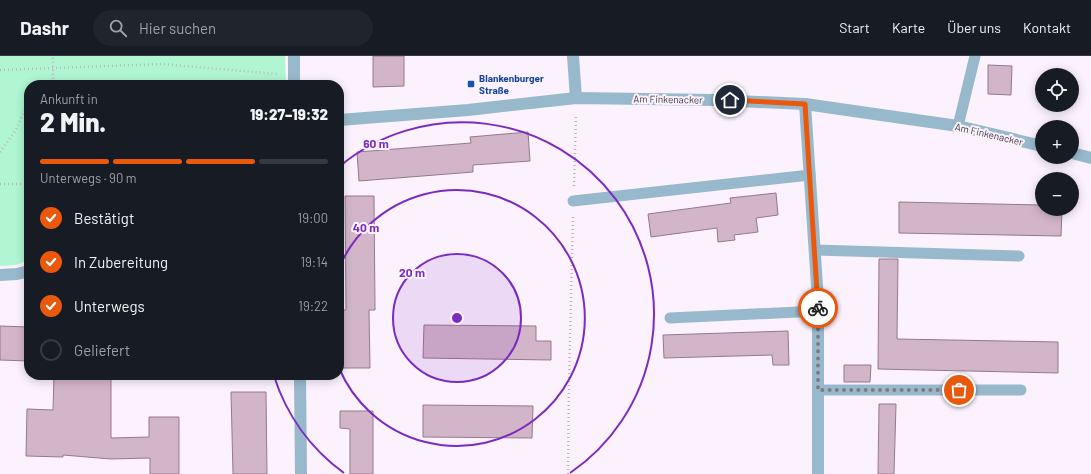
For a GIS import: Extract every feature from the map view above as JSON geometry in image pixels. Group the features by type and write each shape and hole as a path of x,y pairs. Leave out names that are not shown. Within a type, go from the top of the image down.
{"street":[{"path":"294,56 294,79"},
{"path":"573,56 576,98"},
{"name":"Am Finkenacker","path":"344,120 468,110 576,98 715,100 805,104 958,126 1035,144"},
{"path":"805,104 818,311 818,474"},
{"path":"1079,155 1091,158"},
{"path":"0,275 24,272"},
{"path":"300,380 301,474"}],"lane":[{"path":"958,126 975,56"},
{"path":"573,201 810,175"},
{"path":"815,250 1019,256"},
{"path":"670,318 818,311"},
{"path":"818,390 1021,390"}],"path":[{"path":"53,56 53,80"},
{"path":"0,70 162,64 278,74 294,79"},
{"path":"568,474 576,98"},
{"path":"0,152 16,130 24,112"},
{"path":"0,184 24,184"}],"green space":[{"path":"0,56 285,56 286,80 24,80 24,261 13,265 0,266"}],"building":[{"path":"373,56 404,56 404,86 373,87"},
{"path":"988,65 1012,66 1011,95 988,94"},
{"path":"528,132 530,161 473,165 473,172 359,181 357,152 471,143 470,137"},
{"path":"776,193 778,215 756,218 758,232 734,235 735,240 718,242 717,228 651,237 648,214 731,203 730,198"},
{"path":"345,196 374,196 375,310 369,310 370,368 344,368 344,310 346,310"},
{"path":"899,202 1035,205 1035,216 1062,216 1061,236 899,233"},
{"path":"879,259 898,259 897,339 1058,342 1058,373 878,369"},
{"path":"424,325 536,326 536,341 551,341 551,360 423,358"},
{"path":"0,326 24,327 24,361 0,360"},
{"path":"788,331 789,365 773,365 772,355 664,358 663,335"},
{"path":"844,365 871,365 870,382 844,382"},
{"path":"54,380 111,380 111,438 149,437 149,417 179,417 179,474 150,474 150,458 111,459 63,455 63,457 26,456 27,409 53,410"},
{"path":"231,392 266,392 267,474 233,474"},
{"path":"879,404 896,404 894,474 878,474"},
{"path":"423,405 533,406 532,438 423,437"},
{"path":"340,411 373,411 373,474 350,474 350,429 340,428"}],"way so far":[{"path":"818,308 818,390 959,390"}],"place":[{"name":"Blankenburger Straße","path":"471,84"}],"route":[{"path":"730,100 805,104 818,308"}]}
